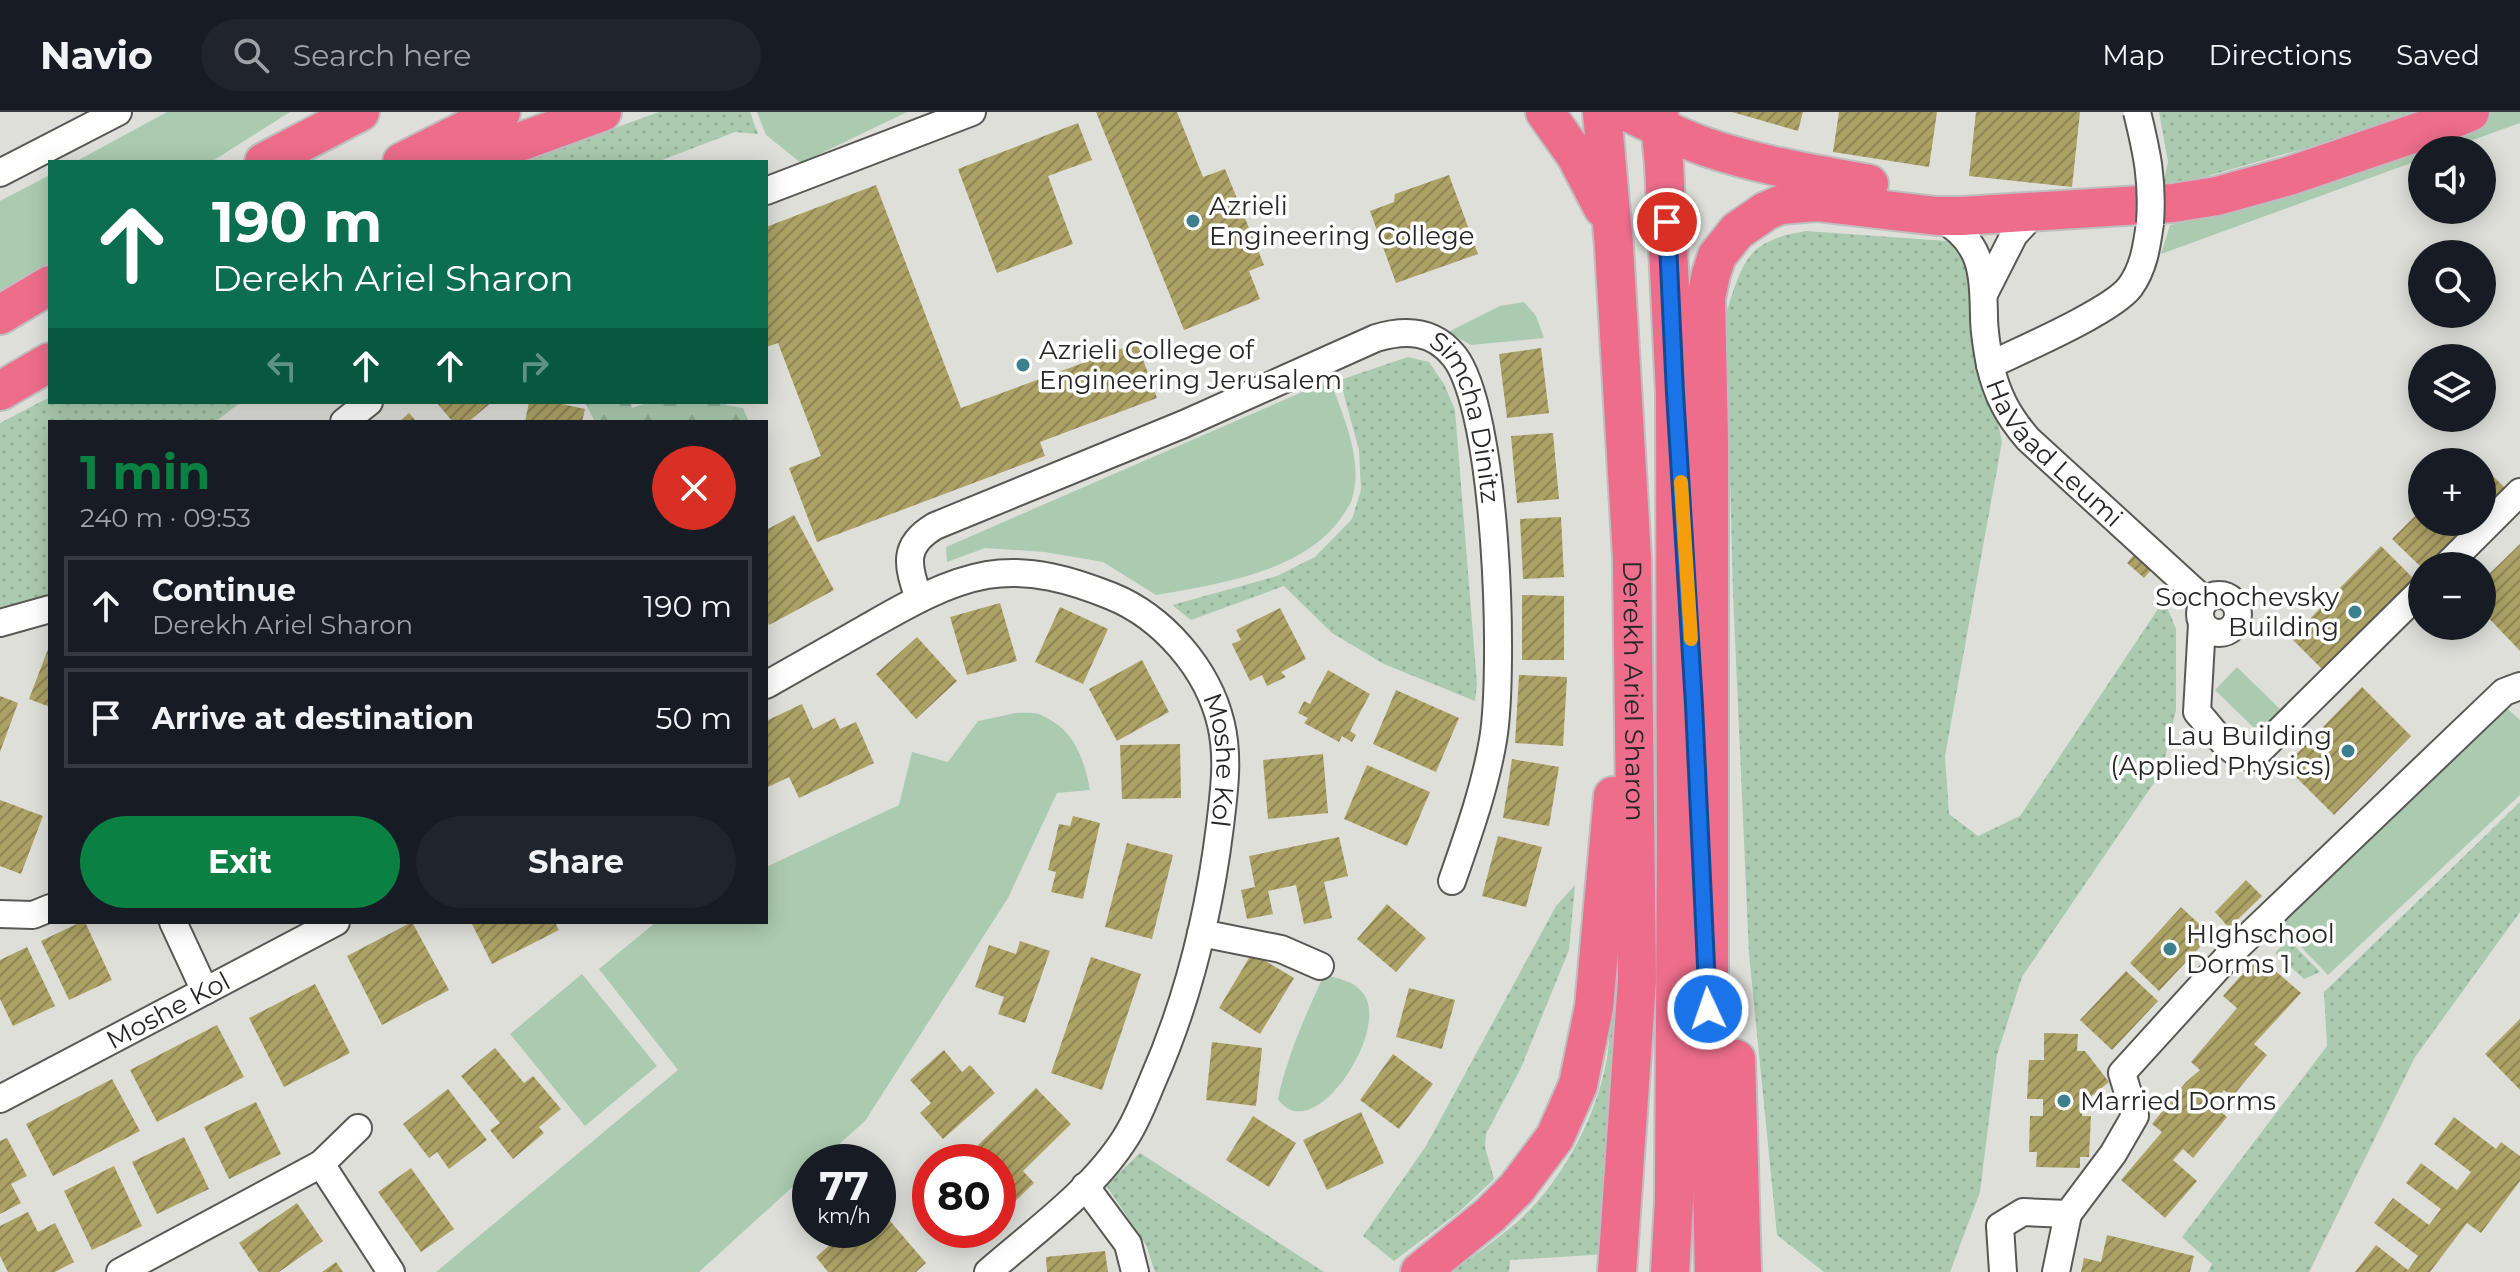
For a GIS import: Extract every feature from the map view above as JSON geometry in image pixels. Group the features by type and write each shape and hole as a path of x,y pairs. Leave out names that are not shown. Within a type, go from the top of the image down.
{"highway":[{"path":"268,160 360,112"},
{"path":"406,160 501,112"},
{"path":"470,160 602,112"},
{"path":"1545,112 1602,203 1614,247"},
{"name":"Derekh Ariel Sharon","path":"1602,112 1614,247 1632,558 1637,980 1617,1272"},
{"path":"1627,112 1661,120 1703,146 1809,174 1955,197 2103,208"},
{"path":"1714,1272 1709,1041 1709,441 1706,298 1717,256 1737,231 1766,211 1793,203 1816,202 1937,216 2173,203 2217,196 2289,176 2470,112"},
{"name":"Derekh Ariel Sharon","path":"1661,120 1675,393 1674,1201 1670,1272"},
{"path":"0,315 48,286"},
{"path":"0,391 48,363"},
{"path":"1675,393 1694,705 1709,1041"},
{"path":"1709,441 1725,667 1742,1272"},
{"path":"1420,1272 1490,1215 1516,1189 1555,1137 1578,1085 1589,1042 1601,944 1632,558"}],"street":[{"path":"0,173 118,112"},
{"path":"768,190 972,112"},
{"name":"HaVaad Leumi","path":"2137,112 2151,171 2150,223 2144,258 2135,280 2126,292 2101,309 1990,365 2005,409 2022,432 2203,612"},
{"path":"1984,294 2014,235 2035,212"},
{"path":"1937,216 1958,229 1980,264 1990,365"},
{"name":"Simcha Dinitz","path":"919,599 909,565 910,555 918,539 935,526 1184,424 1376,338 1406,331 1430,338 1443,345 1462,369 1479,422 1492,522 1499,667 1493,739 1476,809 1452,881"},
{"path":"346,420 366,404"},
{"path":"2460,552 2520,492"},
{"name":"Moshe Kol","path":"768,684 919,599 985,576 1009,573 1068,580 1127,602 1172,638 1205,682 1216,705 1222,726 1226,778 1217,846 1190,979 1170,1040 1137,1118 1112,1158 988,1272"},
{"path":"2197,693 2211,661 2239,616 2235,603 2224,595 2217,595 2203,612 2197,693 2197,712 2234,752 2244,757 2253,757 2408,604"},
{"path":"0,623 48,610"},
{"path":"2203,612 2206,629 2217,634 2229,632"},
{"path":"2056,1272 2068,1214 2113,1154 2135,1116 2122,1073 2233,951 2504,692 2520,686"},
{"path":"0,914 33,915 48,909"},
{"path":"174,924 205,991"},
{"name":"Moshe Kol","path":"0,1099 332,924"},
{"path":"1201,933 1281,949 1320,966"},
{"path":"120,1272 321,1164 358,1128"},
{"path":"321,1164 391,1272"},
{"path":"1085,1186 1128,1244 1135,1272"},
{"path":"2003,1272 2000,1226 2023,1212 2068,1214"}],"green space":[{"path":"167,112 290,112 214,160 79,160"},
{"path":"659,112 750,112 758,134 735,132 662,160 526,160"},
{"path":"757,112 907,112 801,163 766,135"},
{"path":"2159,112 2418,112 2341,138 2162,189 2168,162"},
{"path":"2490,112 2520,112 2520,123 2484,136 2432,136"},
{"path":"2408,146 2408,164 2161,254 2170,225 2228,213 2288,195"},
{"path":"48,176 48,264 0,292 0,201"},
{"path":"1806,231 1961,242 2002,442 1945,756 1949,814 1978,836 2020,816 2164,600 2176,629 2176,710 2162,771 2022,977 1997,1055 1980,1192 1950,1272 1824,1272 1777,1235 1749,954 1733,594 1726,314 1737,280 1750,256 1771,241"},
{"path":"1524,302 1536,316 1544,338 1471,345 1448,332 1500,306"},
{"path":"1408,357 1429,362 1444,384 1455,410 1477,684 1475,701 1384,664 1332,633 1284,586 1191,620 1172,605 1277,576 1315,557 1352,519 1361,490 1359,450 1340,380"},
{"path":"1330,380 1354,454 1352,499 1327,534 1307,550 1284,562 1233,580 1156,595 1103,562 1045,552 985,548 947,562 946,547"},
{"path":"48,398 48,404 238,404 218,420 48,420 48,597 0,609 0,423"},
{"path":"586,404 631,404 632,408 643,404 726,404 743,408 748,420 594,420"},
{"path":"2237,667 2280,709 2258,732 2215,690"},
{"path":"2501,703 2520,720 2520,795 2328,975 2280,925"},
{"path":"1016,713 1038,714 1062,728 1076,746 1090,790 1057,793 1008,898 865,1121 839,1144 792,1144 792,1187 699,1272 436,1272 678,1070 599,969 654,924 768,924 768,866 899,805 912,752 948,762 978,721"},
{"path":"2520,802 2520,912 2415,1057 2309,1272 2208,1272 2212,1264 2182,1237 2327,1046 2324,992"},
{"path":"1575,885 1569,950 1520,1070 1486,1134 1485,1147 1494,1179 1460,1211 1394,1261 1363,1236 1426,1146 1556,906"},
{"path":"2288,939 2320,972 2304,979 2275,953"},
{"path":"582,974 657,1066 585,1126 510,1034"},
{"path":"1324,975 1350,983 1363,993 1369,1010 1367,1032 1358,1056 1328,1097 1310,1109 1293,1111 1278,1099 1292,1051"},
{"path":"1610,976 1624,979 1607,1254 1510,1260 1509,1272 1452,1272 1533,1207 1576,1145 1588,1122 1604,1074 1610,1033"},
{"path":"1140,1153 1324,1272 1155,1272 1146,1245 1106,1185"}],"building":[{"name":"Azrieli Engineering College","path":"1096,112 1177,112 1203,177 1225,169 1264,265 1249,271 1260,299 1184,330"},
{"path":"1732,112 1803,112 1798,131"},
{"path":"1839,112 1937,112 1929,167 1833,152"},
{"path":"1976,112 2080,112 2072,187 1969,176"},
{"path":"1078,123 1092,160 1048,176 1073,244 997,273 958,169"},
{"path":"1449,175 1478,254 1396,283 1370,211 1394,202 1395,194"},
{"path":"876,185 961,408 1137,343 1157,398 1040,442 1045,456 817,542 789,468 821,456 778,343 768,346 768,226"},
{"path":"1541,348 1549,413 1507,418 1499,354"},
{"path":"438,404 490,404 470,420 451,420"},
{"path":"529,404 562,404 585,409 582,420 525,420"},
{"path":"409,413 415,420 401,420"},
{"path":"1553,433 1559,499 1517,503 1511,436"},
{"path":"2496,479 2511,494 2496,509"},
{"path":"794,515 834,590 769,625 768,623 768,529"},
{"path":"1561,517 1564,577 1523,579 1520,519"},
{"path":"2408,523 2408,536 2470,536 2454,552 2408,552 2408,554 2392,539"},
{"path":"2520,544 2520,651 2496,626 2496,567"},
{"name":"Sochochevsky Building","path":"2381,546 2408,573 2408,597 2330,677 2291,638"},
{"path":"2134,555 2151,570 2144,578 2127,563"},
{"path":"1522,595 1564,596 1564,660 1522,660"},
{"path":"1000,603 1017,661 967,675 950,617"},
{"path":"1060,607 1108,629 1083,684 1035,662"},
{"path":"1280,608 1306,659 1281,672 1286,677 1267,686 1262,675 1250,681 1232,644 1241,640 1236,630"},
{"path":"917,637 957,681 916,719 876,674"},
{"path":"48,649 48,706 29,699"},
{"path":"1142,660 1169,712 1117,741 1089,689"},
{"path":"1328,670 1370,694 1350,731 1356,735 1352,742 1342,736 1339,742 1304,723 1308,718 1298,713 1304,701 1310,704"},
{"path":"1519,675 1567,677 1563,746 1515,743"},
{"name":"Lau Building (Applied Physics)","path":"2362,687 2411,736 2334,815 2285,766"},
{"path":"1396,690 1459,718 1436,772 1373,744"},
{"path":"0,696 18,703 0,752"},
{"path":"802,704 813,729 835,718 840,729 856,722 874,763 799,798 789,777 768,787 768,720"},
{"path":"1180,744 1181,798 1122,799 1120,745"},
{"path":"1323,754 1328,813 1268,819 1263,760"},
{"path":"1512,759 1559,767 1549,826 1503,818"},
{"path":"1367,765 1430,792 1407,846 1344,819"},
{"path":"0,800 43,816 21,874 0,866"},
{"path":"1073,816 1100,823 1083,899 1051,892 1056,872 1048,870 1059,824 1070,826"},
{"path":"1498,836 1542,847 1526,907 1482,896"},
{"path":"1339,837 1348,876 1324,882 1332,918 1304,924 1296,885 1268,891 1273,914 1247,919 1241,890 1255,887 1249,856"},
{"path":"1127,843 1173,855 1152,939 1105,927"},
{"path":"2246,880 2262,896 2229,928 2215,912"},
{"path":"1387,904 1426,938 1396,972 1357,939"},
{"name":"HIghschool Dorms 1","path":"2181,907 2211,935 2159,991 2130,963"},
{"path":"77,924 86,924 112,980 69,1000 41,941"},
{"path":"413,924 449,990 382,1025 347,956"},
{"path":"472,924 556,924 559,930 492,964"},
{"path":"1020,941 1050,951 1025,1023 998,1014 1004,997 975,987 989,945 1016,954"},
{"path":"27,947 55,1006 13,1026 0,999 0,960"},
{"path":"1252,953 1294,978 1260,1034 1219,1008"},
{"path":"2258,956 2301,993 2254,1044 2267,1055 2232,1097 2224,1090 2212,1104 2227,1117 2193,1158 2183,1149 2173,1160 2197,1181 2165,1218 2121,1180 2162,1132 2152,1124 2186,1082 2200,1070 2191,1062 2237,1008 2223,996"},
{"path":"1091,957 1141,974 1102,1090 1051,1073"},
{"path":"2126,971 2158,1001 2112,1050 2080,1020"},
{"path":"315,984 350,1053 284,1087 249,1018"},
{"path":"1409,988 1455,1000 1442,1049 1396,1037"},
{"path":"2520,1019 2520,1090 2485,1054"},
{"path":"217,1025 244,1077 157,1122 130,1070"},
{"name":"Married Dorms","path":"2044,1033 2078,1034 2077,1051 2085,1051 2109,1082 2083,1103 2082,1116 2091,1116 2089,1157 2080,1157 2080,1168 2036,1167 2037,1152 2029,1152 2030,1116 2043,1116 2043,1099 2027,1099 2029,1060 2044,1060"},
{"path":"1212,1042 1262,1048 1256,1106 1206,1100"},
{"path":"495,1048 524,1083 533,1076 561,1109 539,1127 544,1133 513,1159 490,1130 500,1123 461,1076"},
{"path":"944,1050 962,1072 970,1065 995,1093 943,1139 920,1113 931,1103 910,1080"},
{"path":"1393,1054 1433,1084 1399,1129 1360,1100"},
{"path":"112,1079 140,1131 53,1176 26,1124"},
{"path":"1036,1088 1071,1124 1023,1171 1034,1183 1016,1200 1016,1144 979,1144"},
{"path":"448,1089 487,1140 449,1169 437,1152 429,1158 403,1124"},
{"path":"256,1102 281,1154 229,1179 204,1127"},
{"path":"1361,1112 1384,1163 1327,1190 1303,1140"},
{"path":"1253,1116 1296,1143 1269,1187 1226,1160"},
{"path":"2454,1117 2496,1149 2501,1142 2520,1156 2520,1181 2481,1233 2467,1223 2430,1272 2355,1272 2376,1245 2408,1270 2418,1256 2374,1223 2393,1198 2429,1225 2441,1209 2406,1183 2421,1163 2457,1190 2471,1172 2434,1144"},
{"path":"184,1137 209,1189 157,1214 132,1162"},
{"path":"7,1138 27,1176 11,1184 21,1203 0,1214 0,1141"},
{"path":"114,1166 142,1226 92,1250 64,1191"},
{"path":"411,1168 454,1229 421,1252 378,1192"},
{"path":"297,1203 323,1241 279,1272 259,1272 239,1243"},
{"path":"28,1212 38,1232 55,1223 74,1262 55,1272 8,1272 0,1256 0,1226"},
{"path":"896,1228 926,1263 916,1272 828,1272 816,1257 826,1248 896,1248"},
{"path":"2107,1235 2194,1256 2190,1272 2081,1272 2084,1258 2101,1262"},
{"path":"1105,1251 1108,1272 1047,1272 1046,1257"},
{"path":"336,1262 343,1272 322,1272"}],"slow traffic":[{"path":"1681,482 1691,639"}],"place":[{"name":"Azrieli Engineering College","path":"1193,221"},
{"name":"Azrieli College of Engineering Jerusalem","path":"1023,365"},
{"name":"Sochochevsky Building","path":"2355,612"},
{"name":"Lau Building (Applied Physics)","path":"2348,751"},
{"name":"HIghschool Dorms 1","path":"2170,949"},
{"name":"Married Dorms","path":"2064,1101"}],"route":[{"path":"1667,222 1708,1009"}]}
